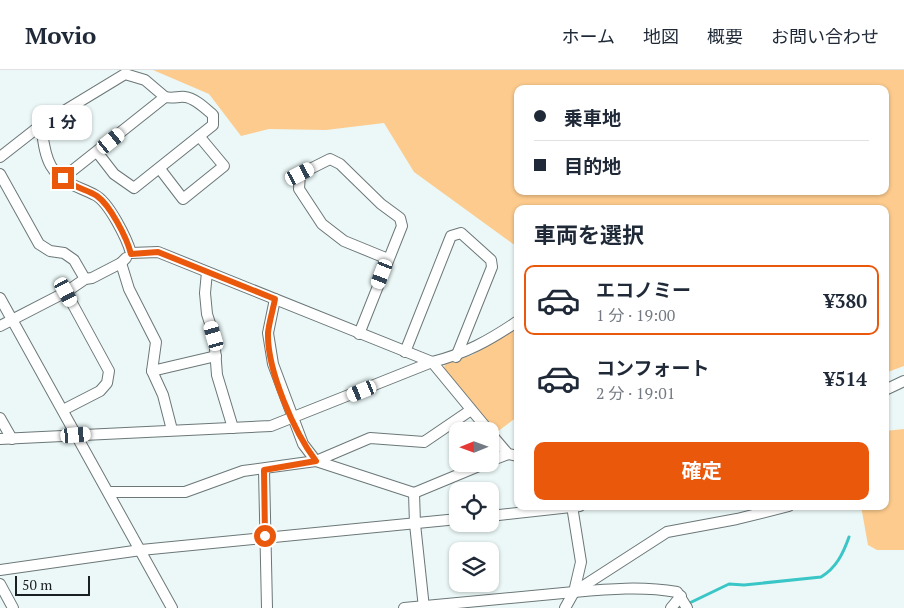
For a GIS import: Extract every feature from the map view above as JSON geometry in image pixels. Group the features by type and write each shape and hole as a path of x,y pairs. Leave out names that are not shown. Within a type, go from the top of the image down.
{"street":[{"path":"0,157 41,125 125,74 145,80 165,98 185,97 213,115 212,125 160,169 134,188 114,174 97,152"},
{"path":"63,178 165,98"},
{"path":"41,125 46,152 52,166 74,188 96,196 107,206 131,254"},
{"path":"160,169 183,199 224,166 199,136"},
{"path":"359,334 402,226 400,218 381,204 330,159 300,174 300,189 322,224 344,241 388,259"},
{"path":"0,174 39,244 50,251 64,253 69,256 74,260 84,279"},
{"path":"405,352 451,236 460,233 491,260 492,267 456,356"},
{"path":"0,326 66,292 84,279 92,278 122,263 131,254 158,252 432,362 481,422"},
{"path":"122,263 129,289 156,342 152,372 163,395 172,430"},
{"path":"208,272 205,293 216,356 217,375 233,428"},
{"path":"63,410 100,391 107,383 109,371 66,292"},
{"path":"0,298 110,492 172,608"},
{"path":"275,299 268,333 273,364 303,444 316,461 414,493 465,472"},
{"path":"0,440 271,426 293,419 432,362 456,356 481,346 514,324"},
{"path":"152,372 216,356"},
{"path":"889,388 904,381"},
{"path":"110,492 184,492 242,472 316,461 370,438 424,442 471,410"},
{"path":"0,418 12,439"},
{"path":"499,442 513,455"},
{"path":"499,459 513,455"},
{"path":"264,470 267,608"},
{"path":"414,493 423,607"},
{"path":"499,515 547,510"},
{"path":"565,608 574,592 580,562 575,510"},
{"path":"574,592 667,532 774,510"},
{"path":"0,570 141,550 265,536 449,520"},
{"path":"0,584 13,608"},
{"path":"404,608 482,604 574,592 628,588 678,592 684,601 671,608"}],"shaded area":[{"path":"153,70 904,70 904,366 889,372 889,205 514,205 514,244 414,172 384,123 326,130 269,129 241,136 209,94"},
{"path":"514,330 514,419 499,430 499,422 489,422 444,368 445,364 472,355"},
{"path":"904,429 904,550 877,550 868,545 862,510 889,510 889,431"}],"waterway":[{"path":"679,608 729,584 744,585 821,577 838,560 849,537"}],"route":[{"path":"63,178 74,188 96,196 107,206 131,254 158,252 275,299 268,333 273,364 281,390 303,444 316,461 264,470 265,536"}]}
